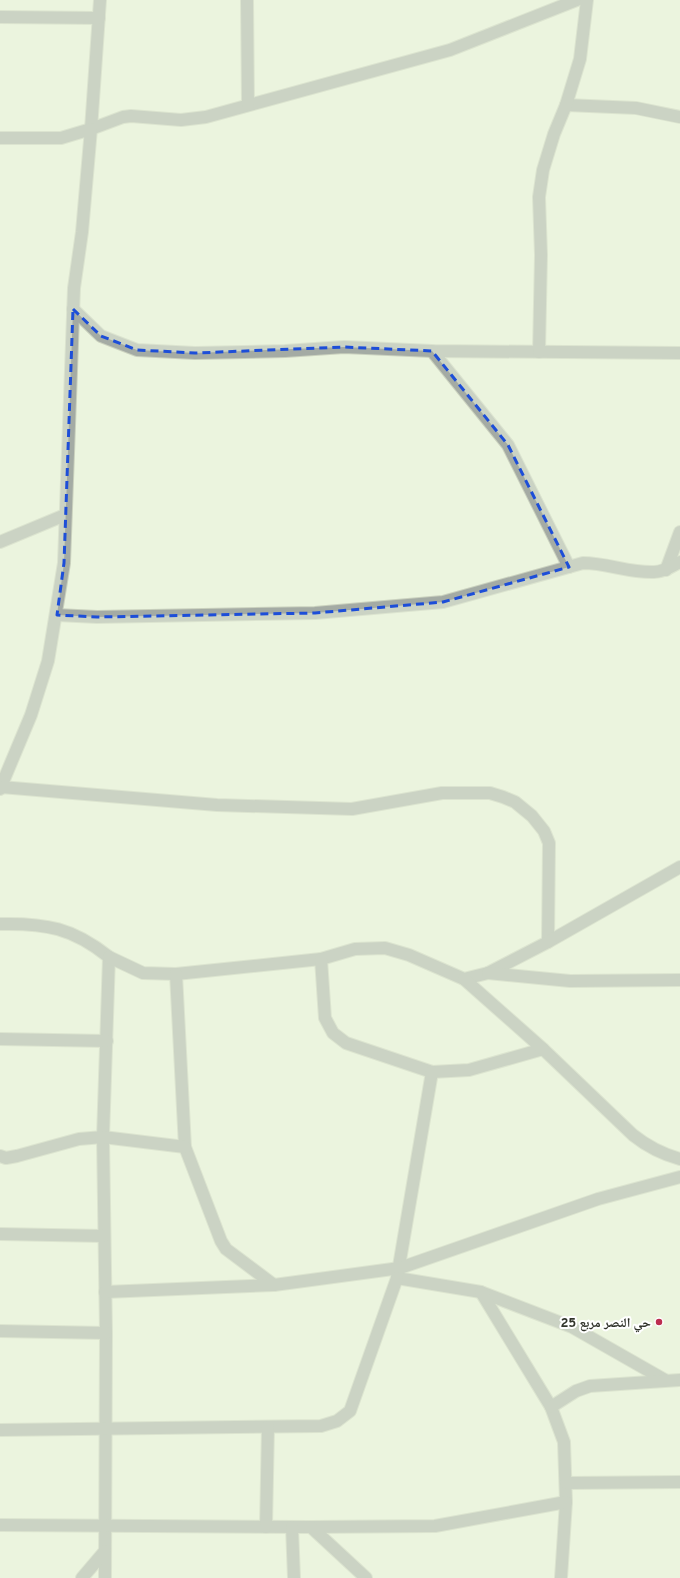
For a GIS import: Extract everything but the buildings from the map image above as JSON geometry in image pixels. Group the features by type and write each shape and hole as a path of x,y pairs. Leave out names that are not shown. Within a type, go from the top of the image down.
{"street":[{"path":"100,0 82,232 72,309 64,563 57,615 48,661 31,715 0,788 218,805 352,809 442,793 490,793 515,802 532,816 544,831 550,843 548,942"},
{"path":"247,0 248,105"},
{"path":"0,138 61,138 123,117 131,116 181,120 206,117 450,50 577,0"},
{"path":"539,352 541,255 539,197 546,158 566,105 580,59 587,0"},
{"path":"0,17 99,18"},
{"path":"566,105 636,108 680,117"},
{"path":"72,309 101,336 137,350 195,353 286,351 344,347 432,351 680,353"},
{"path":"432,351 508,445 569,567"},
{"path":"0,542 65,515"},
{"path":"666,570 680,532"},
{"path":"57,615 97,617 315,613 443,602 583,562 599,562 642,571 655,572 666,570 680,562"},
{"path":"464,979 488,973 548,942 680,867"},
{"path":"0,924 39,925 69,931 91,943 109,957 143,973 176,974 322,959 355,949 385,948 410,955 464,979 543,1049 645,1145 660,1153 680,1159"},
{"path":"105,1578 106,1333 103,1137 108,1041 109,957"},
{"path":"322,959 325,1018 333,1033 346,1043 432,1072 468,1070 543,1049"},
{"path":"488,973 570,980 680,980"},
{"path":"176,974 185,1147 221,1241 226,1249 274,1285"},
{"path":"0,1039 108,1041"},
{"path":"0,1430 321,1426 338,1421 350,1411 399,1273 432,1072"},
{"path":"0,1156 6,1158 17,1156 79,1139 103,1137 185,1147"},
{"path":"105,1292 274,1285 399,1273 598,1199 680,1177"},
{"path":"0,1234 104,1236"},
{"path":"399,1273 481,1292 572,1327 665,1380"},
{"path":"481,1292 551,1406 564,1442 566,1502 561,1578"},
{"path":"0,1331 106,1333"},
{"path":"551,1406 590,1386 680,1380"},
{"path":"266,1527 268,1427"},
{"path":"566,1483 680,1482"},
{"path":"0,1525 266,1527 435,1526 566,1502"},
{"path":"292,1527 294,1578"},
{"path":"312,1527 366,1578"},
{"path":"82,1578 105,1551"}],"highlighted area":[{"path":"73,309 101,336 137,350 195,353 344,347 432,351 508,445 569,567 443,602 315,613 97,617 57,615 64,563"}],"place":[{"name":"حي النصر مربع 25","path":"659,1322"}]}
